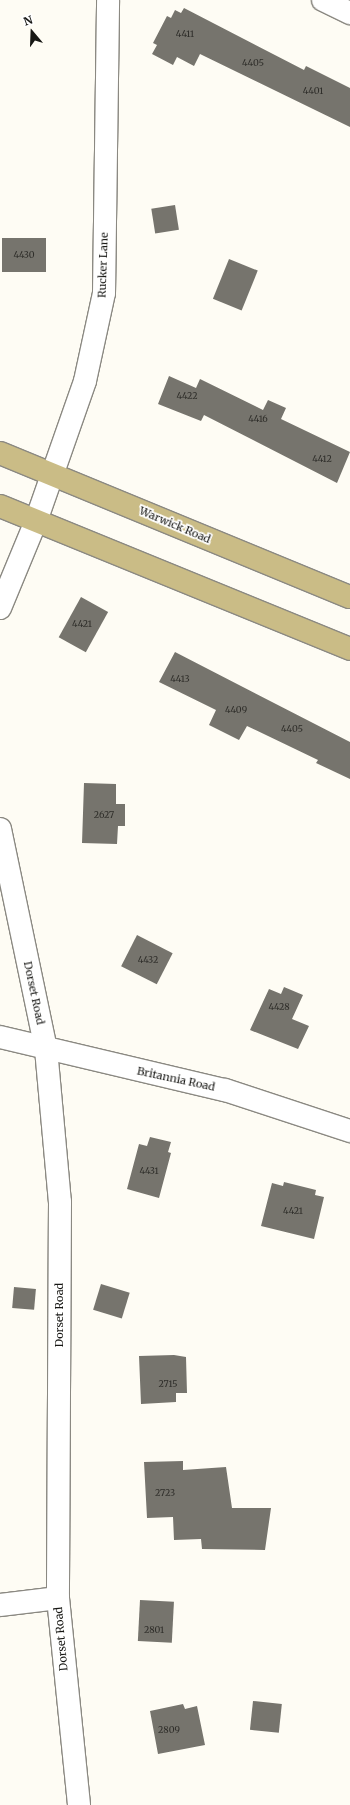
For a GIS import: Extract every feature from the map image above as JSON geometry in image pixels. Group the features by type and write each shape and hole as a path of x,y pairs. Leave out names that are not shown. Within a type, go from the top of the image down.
{"main road":[{"name":"Warwick Road","path":"0,453 52,473 350,597"},
{"path":"0,506 350,649"}],"street":[{"name":"Rucker Lane","path":"36,521 85,382 104,293 108,0"},
{"path":"323,0 350,13"},
{"path":"0,608 36,521"},
{"name":"Dorset Road","path":"0,829 46,1048 60,1202 58,1598 79,1805"},
{"name":"Britannia Road","path":"0,1037 225,1090 350,1130"},
{"path":"0,1606 58,1598"}],"building":[{"path":"184,8 304,70 306,66 350,88 350,127 200,54 194,66 177,57 173,65 152,54 157,45 153,43 167,16 171,18 175,10 181,13"},
{"path":"175,205 179,230 155,233 151,209"},
{"path":"2,238 46,238 46,272 2,272"},
{"path":"229,259 258,271 242,310 213,299"},
{"path":"169,376 196,388 200,379 263,410 268,400 286,408 281,419 350,452 337,483 204,415 201,421 158,404"},
{"path":"81,597 108,612 86,652 59,637"},
{"path":"175,652 350,742 350,779 316,763 318,760 247,726 239,740 209,725 216,710 159,682"},
{"path":"84,783 116,784 116,804 125,804 125,826 118,826 117,844 82,843"},
{"path":"137,935 173,953 157,984 121,966"},
{"path":"284,987 303,995 292,1019 309,1026 298,1049 250,1030 269,989 281,994"},
{"path":"150,1137 171,1142 168,1152 171,1153 159,1198 127,1189 139,1144 147,1146"},
{"path":"284,1182 316,1190 315,1195 324,1197 314,1239 261,1226 272,1183 283,1186"},
{"path":"101,1284 130,1293 122,1319 93,1310"},
{"path":"14,1287 36,1289 34,1310 12,1308"},
{"path":"174,1355 186,1357 187,1393 176,1393 176,1402 141,1404 139,1356"},
{"path":"183,1461 183,1470 226,1467 232,1508 271,1508 265,1550 202,1549 201,1539 174,1540 173,1517 147,1518 144,1462"},
{"path":"140,1600 174,1602 172,1643 138,1641"},
{"path":"253,1701 282,1704 279,1733 250,1730"},
{"path":"183,1704 185,1709 197,1706 205,1745 158,1754 150,1711"}]}
